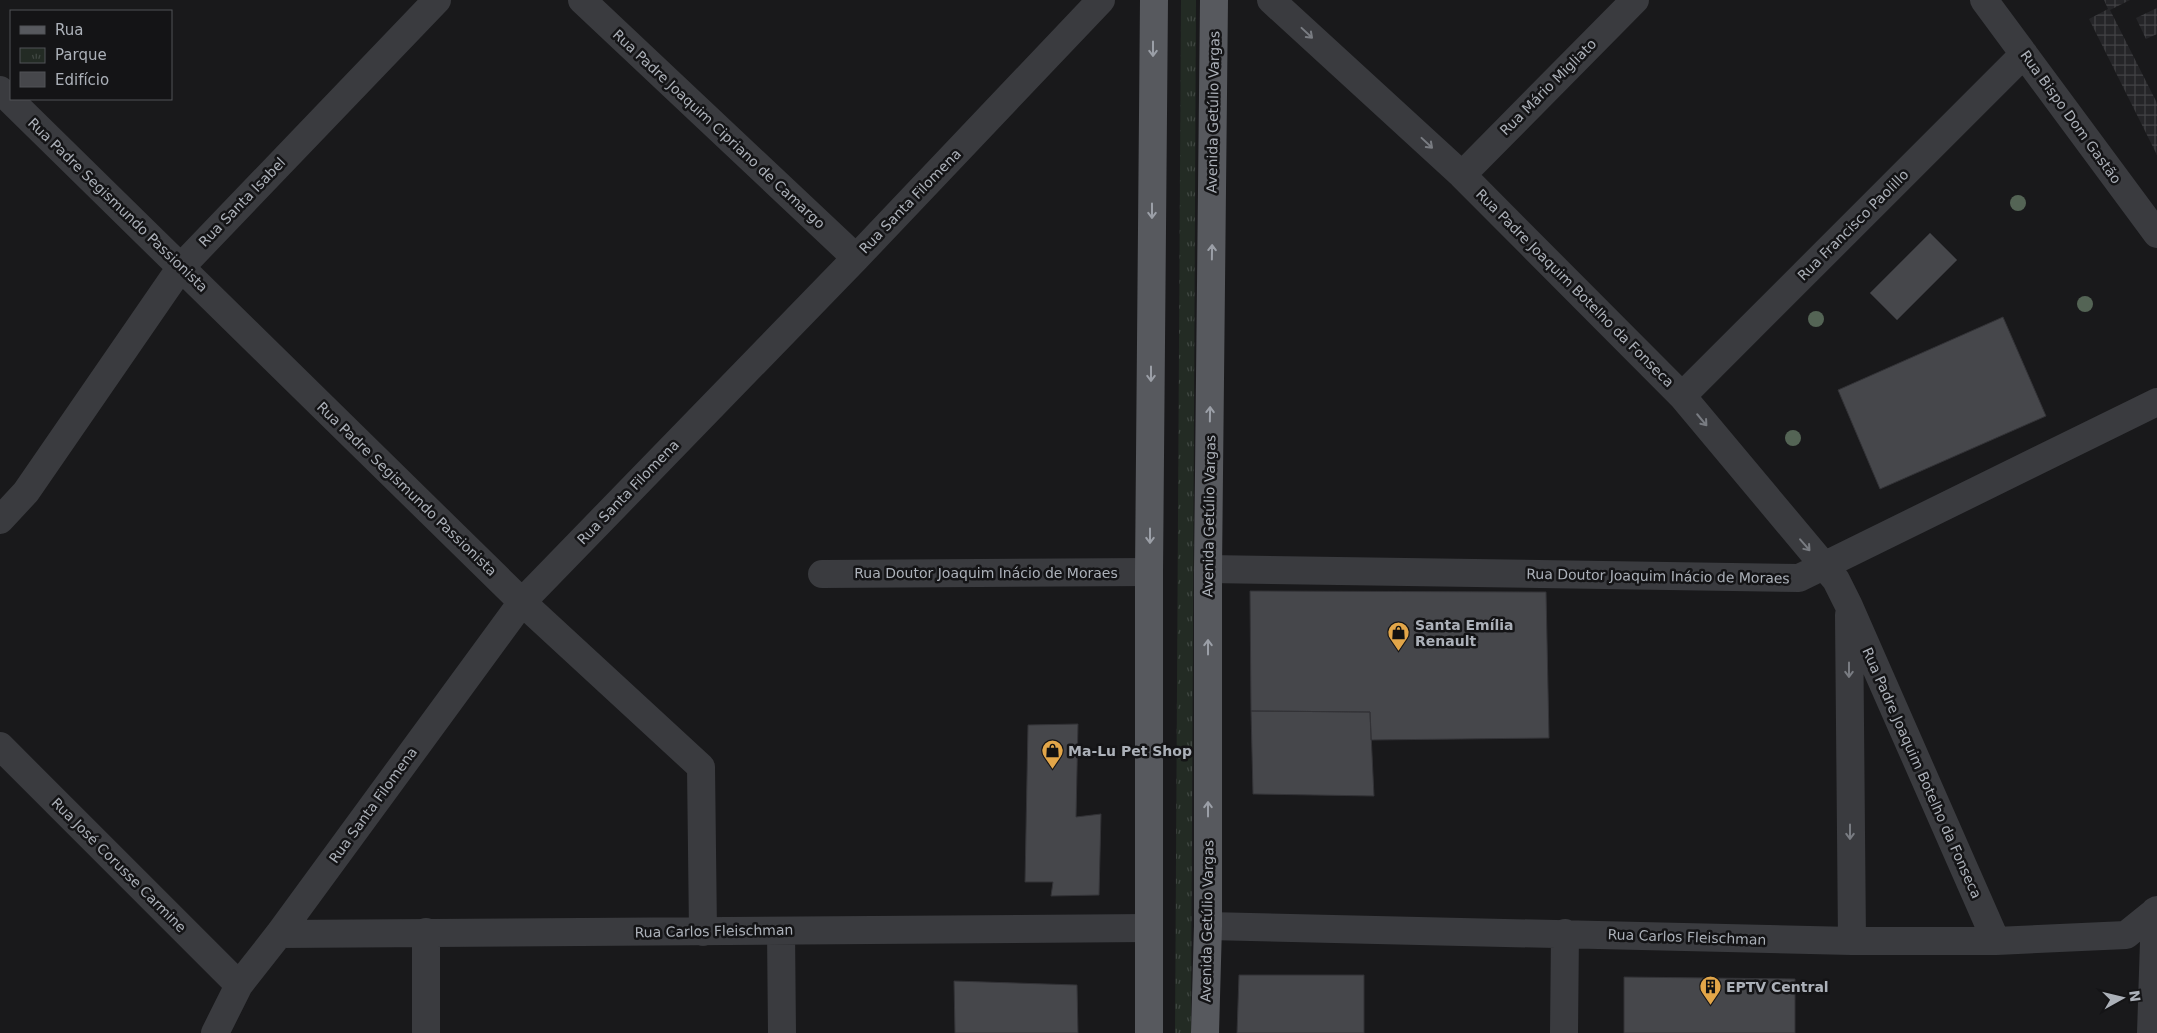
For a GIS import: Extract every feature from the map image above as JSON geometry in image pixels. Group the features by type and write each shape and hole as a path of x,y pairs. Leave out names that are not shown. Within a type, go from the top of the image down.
{"main road":[{"path":"1149,1033 1149,572 1154,0"},
{"name":"Avenida Getúlio Vargas","path":"1205,1033 1208,926 1208,569 1214,0"}],"street":[{"name":"Rua Santa Isabel","path":"0,520 26,492 181,266 437,0"},
{"name":"Rua Padre Joaquim Cipriano de Camargo","path":"582,0 856,258"},
{"name":"Rua Santa Filomena","path":"215,1033 238,985 279,934 522,602 856,258 1101,0"},
{"name":"Rua Padre Joaquim Botelho da Fonseca","path":"1271,0 1462,175 1682,396 1836,580 1996,942"},
{"name":"Rua Mário Migliato","path":"1462,175 1635,0"},
{"name":"Rua Bispo Dom Gastão","path":"1991,2 2024,54 2157,234"},
{"name":"Rua Francisco Paolillo","path":"1682,396 2024,54"},
{"name":"Rua Padre Segismundo Passionista","path":"0,90 10,100"},
{"name":"Rua Padre Segismundo Passionista","path":"10,100 522,602 701,767 703,932"},
{"name":"Rua Doutor Joaquim Inácio de Moraes","path":"1208,569 1799,578 2157,402"},
{"name":"Rua Doutor Joaquim Inácio de Moraes","path":"822,574 1149,572"},
{"name":"Rua Padre Joaquim Botelho da Fonseca","path":"1848,604 1852,942"},
{"name":"Rua José Corusse Carmine","path":"0,746 238,985"},
{"name":"Rua Carlos Fleischman","path":"1208,926 1565,933 1852,942 1996,942 2126,935 2156,910"},
{"path":"2151,1033 2156,910"},
{"name":"Rua Carlos Fleischman","path":"279,934 1149,928"},
{"path":"780,931 782,1033"},
{"path":"426,932 426,1033"},
{"path":"1564,1033 1565,933"}],"shaded area":[{"path":"2104,0 2130,0 2110,10 2157,103 2157,155 2089,19 2108,9"},
{"path":"2157,8 2157,34 2146,39 2136,18"}],"green space":[{"path":"1181,0 1196,0 1191,1033 1175,1033"}],"building":[{"path":"1930,233 1957,260 1897,320 1870,293"},
{"path":"2003,317 2046,416 1880,489 1838,390"},
{"name":"Santa Emília Renault","path":"1250,591 1546,592 1549,738 1371,740 1370,712 1251,711"},
{"path":"1251,711 1370,712 1374,796 1253,794"},
{"name":"Ma-Lu Pet Shop","path":"1078,724 1076,817 1101,814 1099,895 1051,896 1053,882 1025,882 1028,725"},
{"path":"1239,975 1364,975 1364,1033 1237,1033"},
{"name":"EPTV Central","path":"1624,977 1795,979 1795,1033 1624,1033"},
{"path":"954,981 1077,985 1078,1033 955,1033"}],"place":[{"name":"Santa Emília Renault","path":"1399,652"},
{"name":"Ma-Lu Pet Shop","path":"1052,770"},
{"name":"EPTV Central","path":"1710,1006"}]}
